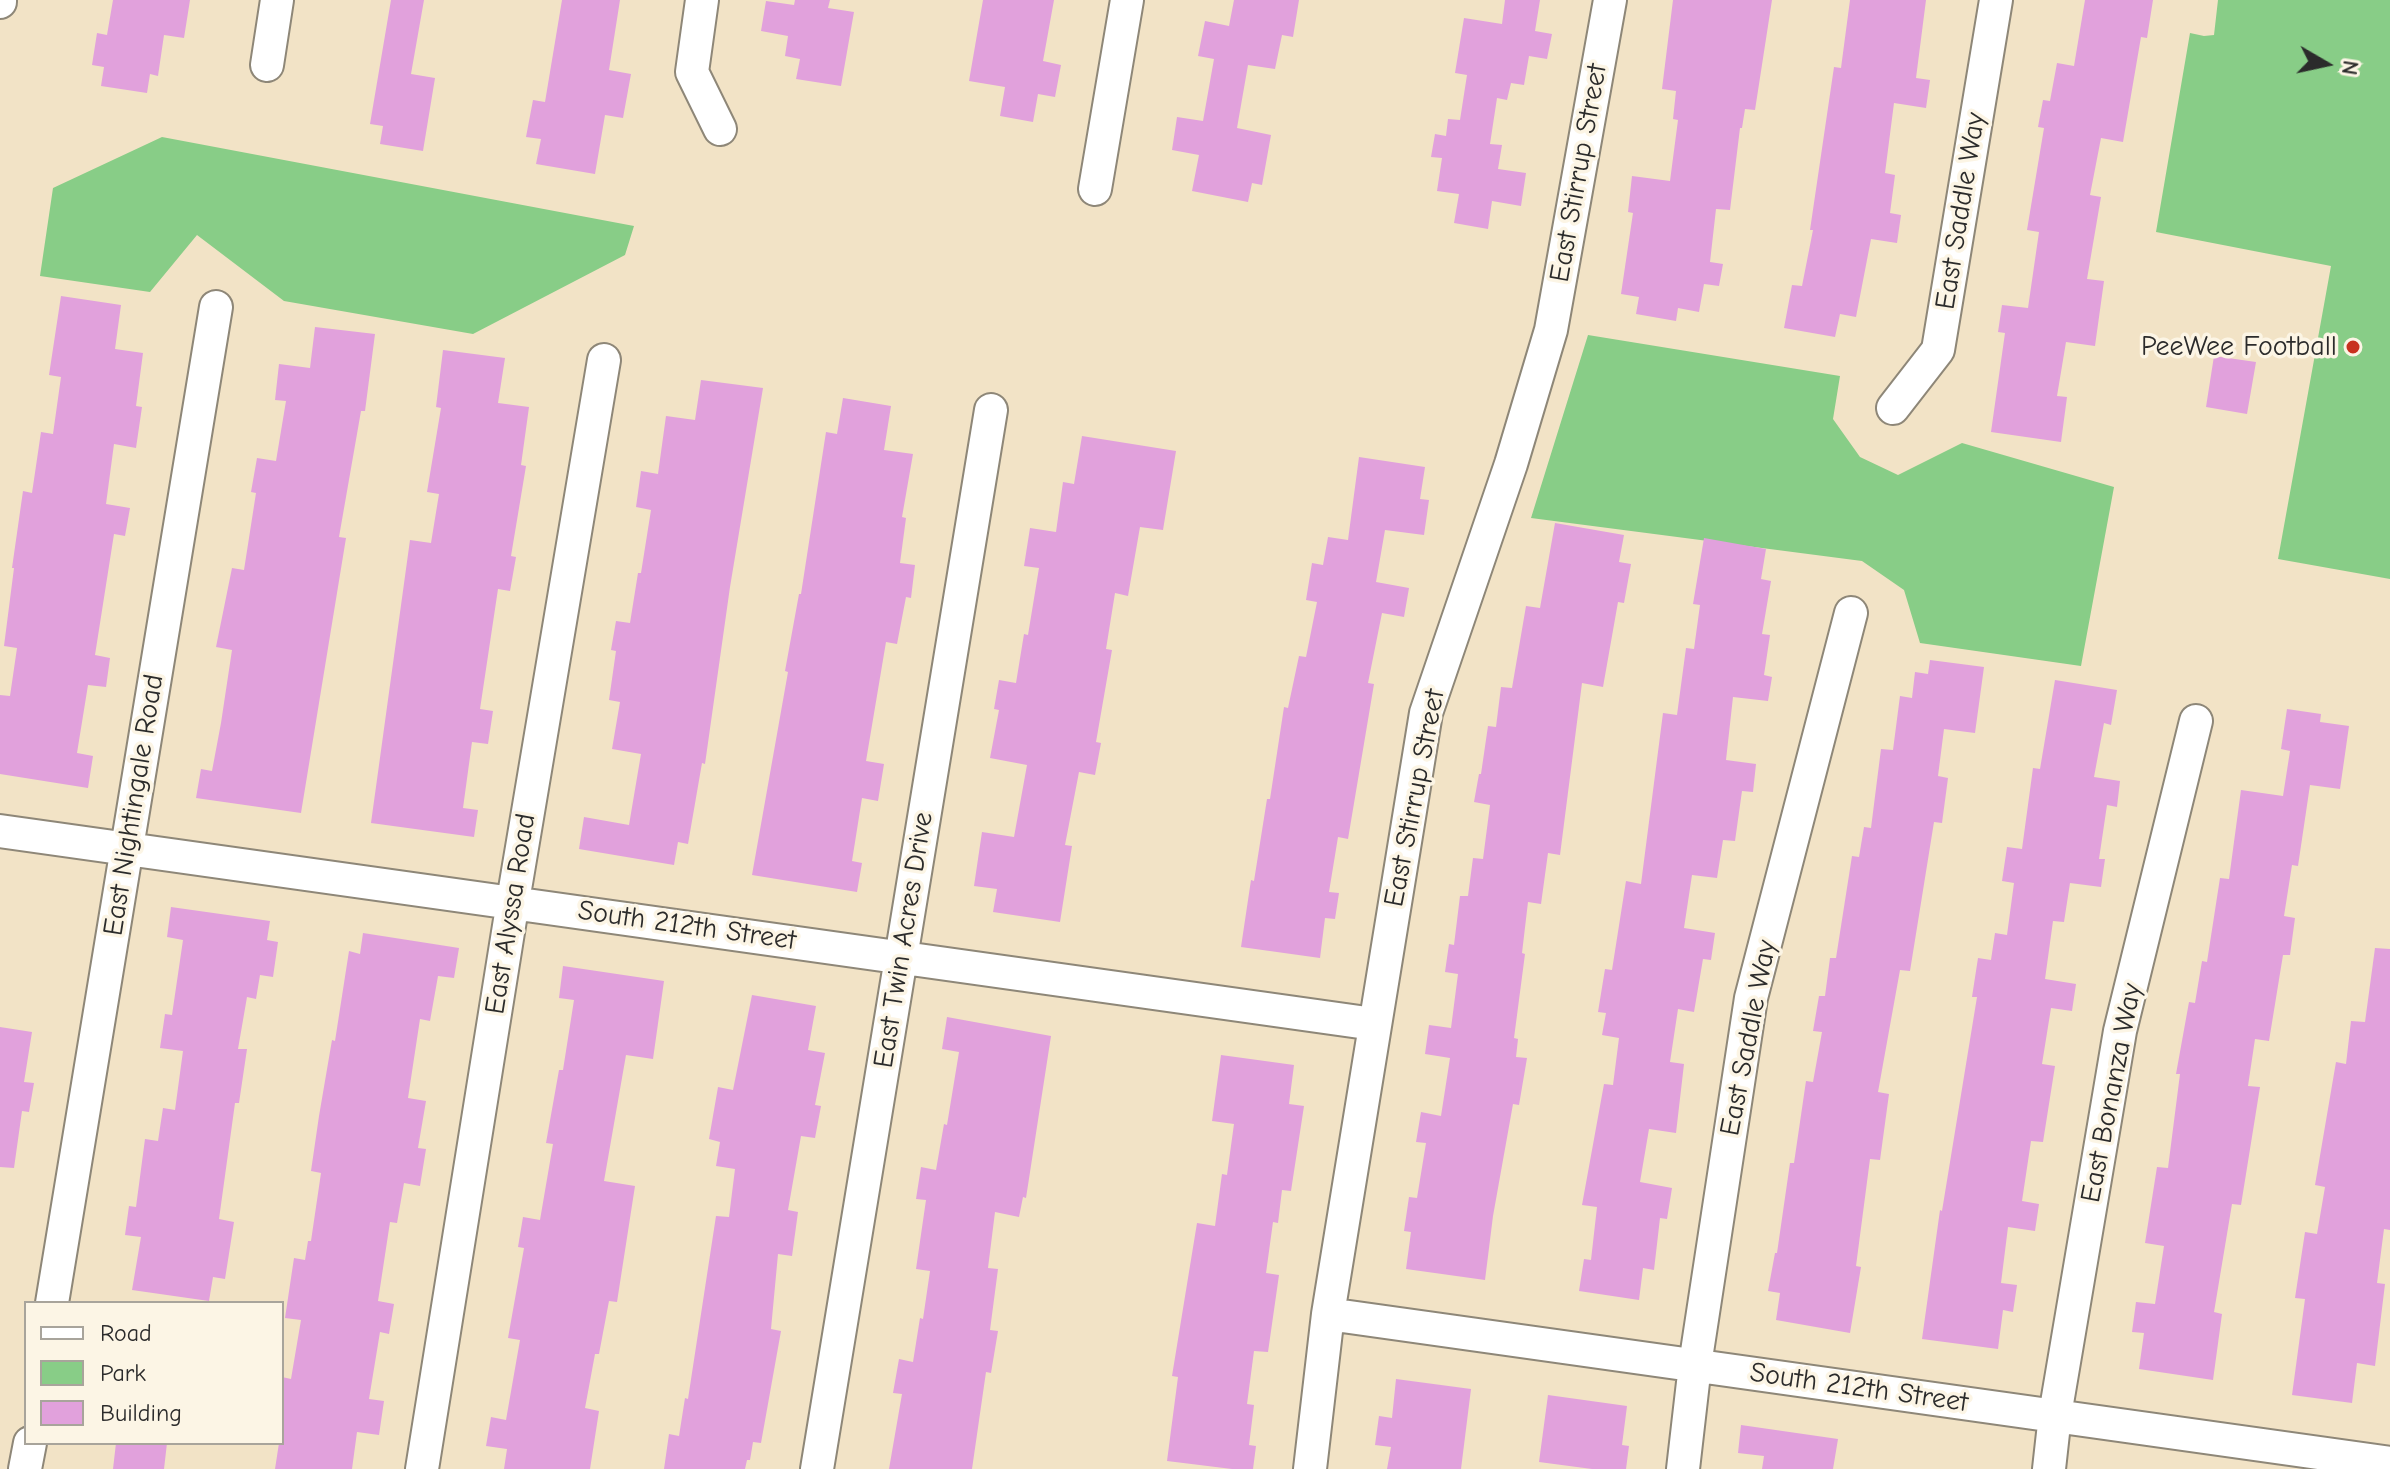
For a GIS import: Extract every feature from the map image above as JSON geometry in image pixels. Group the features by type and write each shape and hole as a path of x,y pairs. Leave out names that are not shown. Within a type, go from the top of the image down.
{"street":[{"path":"267,65 277,0"},
{"path":"702,0 692,72 720,129"},
{"path":"1095,189 1127,0"},
{"name":"East Stirrup Street","path":"1310,1469 1328,1314 1426,713 1511,464 1551,330 1610,0"},
{"name":"East Saddle Way","path":"1893,408 1938,350 1996,0"},
{"name":"East Nightingale Road","path":"52,1301 216,307"},
{"name":"East Alyssa Road","path":"422,1469 604,360"},
{"name":"East Twin Acres Drive","path":"817,1469 991,410"},
{"name":"East Saddle Way","path":"1683,1469 1695,1365 1751,998 1851,613"},
{"name":"East Bonanza Way","path":"2049,1469 2055,1415 2120,1031 2196,721"},
{"name":"South 212th Street","path":"0,831 1374,1024"},
{"name":"South 212th Street","path":"1328,1314 2390,1463"},
{"path":"25,1469 30,1445"}],"green space":[{"path":"2218,0 2390,0 2390,579 2278,559 2331,266 2156,232 2190,33 2214,35"},
{"path":"162,137 634,226 625,255 473,334 284,301 197,235 150,292 40,276 53,188"},
{"path":"1588,335 1840,376 1833,419 1860,457 1898,475 1962,443 2114,487 2081,666 1920,643 1904,590 1862,561 1531,518"}],"building":[{"path":"113,0 190,0 184,38 164,35 158,76 150,74 147,93 101,86 104,67 92,65 97,33 107,35"},
{"path":"391,0 424,0 411,74 435,78 423,151 380,144 383,126 370,124"},
{"path":"562,0 620,0 609,70 631,74 623,118 605,115 595,174 536,164 541,139 526,137 533,100 545,102"},
{"path":"795,0 830,0 828,8 854,12 841,86 796,79 800,59 785,56 788,36 761,31 766,1 794,5"},
{"path":"983,0 1054,0 1043,61 1061,65 1055,97 1038,94 1033,122 1000,116 1005,87 969,81"},
{"path":"1234,0 1299,0 1293,37 1282,35 1275,69 1248,65 1237,128 1271,135 1262,185 1252,183 1248,202 1192,191 1199,155 1172,150 1177,117 1203,121 1214,59 1198,56 1205,21 1229,26"},
{"path":"1505,0 1540,0 1535,31 1552,34 1547,59 1529,56 1524,85 1511,83 1507,100 1497,98 1490,144 1502,145 1498,169 1526,173 1521,206 1492,201 1488,229 1454,223 1459,194 1437,191 1442,158 1431,157 1435,134 1446,136 1448,119 1460,120 1467,75 1455,73 1464,18 1502,24"},
{"path":"1673,0 1772,0 1755,110 1745,109 1740,128 1730,210 1716,209 1710,262 1723,264 1719,286 1704,284 1699,312 1678,308 1676,321 1636,314 1639,297 1621,294 1633,213 1628,212 1632,176 1670,181 1678,120 1673,119 1676,91 1662,89"},
{"path":"1850,0 1926,0 1916,78 1930,80 1926,108 1894,103 1885,173 1895,175 1890,213 1901,215 1897,243 1871,239 1856,317 1840,314 1835,337 1784,328 1792,285 1802,286 1813,230 1810,230 1834,67 1841,68"},
{"path":"2085,0 2153,0 2147,38 2141,37 2123,142 2101,138 2090,195 2101,197 2087,279 2104,281 2095,346 2066,342 2057,396 2067,397 2061,442 1991,432 2005,333 1998,332 2002,305 2028,308 2039,232 2027,230 2044,128 2038,127 2043,100 2050,101 2057,63 2074,66"},
{"path":"61,296 121,305 115,349 143,353 136,406 142,407 136,448 114,444 106,504 130,508 125,536 114,534 95,655 110,658 106,687 88,685 77,753 93,756 88,788 0,774 0,695 10,696 17,648 4,646 12,568 23,491 32,493 41,432 53,434 61,377 49,375"},
{"path":"315,327 375,334 365,411 361,411 339,537 346,538 301,813 196,798 201,769 212,771 221,723 232,650 216,647 232,568 244,570 256,493 251,492 257,458 276,461 286,401 275,400 279,364 310,368"},
{"path":"443,350 505,358 498,403 529,407 521,465 526,466 511,556 516,557 510,591 498,589 480,709 493,711 488,744 472,742 463,808 478,810 474,837 371,823 410,540 431,543 439,494 427,492 441,408 436,407"},
{"path":"2214,356 2256,362 2247,414 2206,407"},
{"path":"701,380 763,388 705,764 702,763 688,844 678,842 674,865 579,849 584,817 629,825 641,754 612,749 620,702 609,700 616,651 611,650 616,621 630,623 638,573 641,573 651,510 636,507 641,471 658,474 666,416 695,420"},
{"path":"843,398 891,406 884,450 913,454 902,517 906,518 900,563 915,565 911,598 906,597 897,644 886,642 866,761 884,764 878,801 862,798 852,861 862,863 857,892 752,875 826,432 837,434"},
{"path":"1082,436 1176,451 1163,530 1140,527 1128,596 1115,593 1106,649 1112,650 1096,742 1101,743 1095,775 1079,772 1065,845 1072,846 1060,922 993,912 997,889 974,886 982,832 1014,837 1027,765 990,758 999,710 994,709 999,680 1016,683 1024,634 1028,635 1039,568 1024,566 1030,528 1056,532 1063,482 1074,484"},
{"path":"1359,457 1425,467 1420,499 1429,500 1424,535 1385,530 1376,582 1409,588 1404,617 1382,613 1368,683 1374,684 1348,839 1338,837 1329,892 1339,893 1335,919 1325,918 1320,958 1241,947 1251,880 1254,881 1267,799 1270,799 1284,707 1288,708 1299,656 1306,657 1317,602 1306,600 1312,563 1323,565 1328,537 1348,540"},
{"path":"1555,523 1624,535 1619,562 1631,564 1624,603 1618,602 1603,687 1582,683 1560,855 1548,853 1541,904 1528,902 1514,1038 1518,1039 1516,1057 1527,1058 1519,1105 1513,1104 1485,1280 1406,1269 1411,1232 1404,1231 1409,1197 1417,1198 1426,1143 1416,1142 1421,1112 1441,1116 1450,1058 1425,1054 1429,1025 1451,1028 1458,974 1445,972 1449,944 1454,945 1460,896 1468,896 1473,858 1483,859 1490,805 1474,802 1488,726 1496,727 1501,687 1512,688 1526,606 1540,608"},
{"path":"1704,538 1766,549 1761,579 1771,581 1762,634 1770,635 1764,675 1772,677 1768,701 1733,697 1726,760 1756,764 1753,792 1742,791 1735,841 1723,840 1717,878 1692,875 1684,928 1715,933 1711,960 1703,959 1694,1012 1678,1009 1670,1062 1684,1064 1676,1133 1649,1129 1640,1182 1672,1188 1667,1219 1660,1218 1654,1270 1643,1268 1639,1300 1579,1291 1584,1259 1591,1260 1597,1207 1582,1205 1604,1084 1613,1085 1619,1038 1602,1035 1606,1013 1598,1012 1605,969 1612,970 1626,881 1641,884 1663,713 1677,715 1686,648 1694,649 1700,605 1693,604"},
{"path":"1930,660 1984,667 1975,733 1944,729 1938,776 1948,778 1942,823 1934,822 1910,971 1900,970 1878,1092 1889,1094 1880,1160 1870,1159 1856,1266 1861,1267 1850,1333 1776,1320 1780,1293 1768,1291 1777,1253 1790,1163 1794,1163 1806,1081 1813,1082 1822,1032 1813,1031 1819,996 1825,996 1830,958 1836,958 1852,856 1859,857 1864,827 1871,828 1881,749 1893,750 1900,696 1912,698 1915,672 1928,674"},
{"path":"2055,680 2117,690 2111,725 2104,723 2094,777 2120,781 2117,807 2107,805 2099,859 2105,859 2101,887 2070,883 2064,922 2053,921 2045,979 2076,984 2072,1011 2051,1008 2042,1064 2055,1066 2043,1142 2031,1141 2022,1201 2039,1204 2035,1231 2008,1227 2001,1283 2017,1285 2013,1312 2003,1310 1998,1349 1922,1339 1940,1210 1977,997 1972,997 1978,958 1991,960 1995,933 2007,935 2014,883 2002,881 2007,847 2022,849 2033,768 2040,769"},
{"path":"2287,709 2321,714 2320,722 2349,726 2340,789 2310,785 2298,866 2292,865 2284,916 2295,918 2290,955 2283,955 2269,1041 2255,1039 2248,1086 2260,1087 2241,1205 2232,1204 2214,1312 2222,1314 2213,1380 2139,1369 2144,1333 2132,1332 2136,1302 2155,1304 2164,1246 2145,1243 2157,1167 2168,1168 2180,1074 2176,1074 2189,1002 2195,1003 2202,961 2207,962 2220,878 2229,879 2241,790 2283,796 2290,751 2281,749"},
{"path":"171,907 270,921 267,940 278,942 273,977 260,975 256,999 247,997 238,1049 247,1049 239,1103 235,1103 219,1219 234,1222 225,1279 213,1277 209,1301 132,1290 141,1237 125,1235 129,1206 136,1207 145,1139 158,1141 163,1108 175,1110 183,1051 160,1048 165,1014 172,1015 183,940 167,937"},
{"path":"363,933 459,948 454,978 438,976 430,1021 420,1019 408,1098 426,1101 418,1148 426,1149 420,1186 404,1183 397,1223 390,1222 378,1301 394,1304 389,1334 380,1332 369,1399 384,1401 379,1435 357,1432 352,1469 275,1469 279,1445 284,1445 284,1377 291,1379 301,1320 285,1318 294,1258 305,1260 308,1241 311,1241 321,1173 311,1171 319,1116 349,951 360,954"},
{"path":"2375,948 2390,949 2390,1230 2384,1229 2377,1283 2385,1284 2375,1366 2357,1363 2352,1403 2292,1395 2305,1299 2295,1298 2305,1232 2317,1234 2325,1187 2315,1185 2336,1062 2346,1064 2351,1021 2365,1022"},
{"path":"563,966 664,981 653,1059 626,1055 604,1181 635,1186 617,1302 609,1301 585,1408 599,1411 590,1469 504,1469 507,1449 486,1446 491,1417 506,1420 520,1340 508,1338 524,1248 518,1247 523,1217 540,1220 553,1144 546,1143 559,1070 563,1070 574,1000 559,998"},
{"path":"752,995 816,1006 808,1050 825,1053 815,1105 821,1106 815,1138 801,1136 788,1210 798,1212 792,1256 778,1254 771,1329 781,1331 761,1443 753,1442 745,1469 664,1469 669,1434 679,1436 685,1398 688,1399 716,1216 729,1217 735,1169 716,1166 720,1142 709,1139 718,1087 733,1090"},
{"path":"947,1017 1051,1036 1026,1198 1023,1197 1019,1217 995,1212 988,1268 998,1269 990,1330 998,1331 991,1373 986,1372 972,1469 889,1469 902,1394 893,1393 899,1359 913,1362 930,1271 916,1269 926,1200 916,1199 921,1167 936,1170 959,1052 942,1049"},
{"path":"0,1027 32,1032 24,1082 34,1083 29,1112 22,1111 14,1168 0,1167"},
{"path":"1221,1055 1294,1065 1289,1104 1304,1106 1291,1191 1282,1190 1278,1223 1273,1222 1266,1273 1279,1275 1268,1352 1254,1351 1247,1404 1254,1405 1249,1445 1256,1446 1253,1469 1167,1461 1178,1377 1172,1376 1197,1223 1215,1226 1222,1174 1227,1175 1234,1124 1212,1121"},
{"path":"1396,1379 1471,1389 1461,1469 1387,1469 1391,1447 1375,1445 1379,1416 1392,1418"},
{"path":"1548,1395 1627,1406 1622,1445 1629,1446 1626,1469 1592,1469 1539,1462"},
{"path":"1741,1425 1838,1439 1833,1469 1762,1469 1764,1456 1738,1453"},
{"path":"116,1445 167,1445 164,1469 113,1469"}],"place":[{"name":"PeeWee Football","path":"2353,347"}]}
